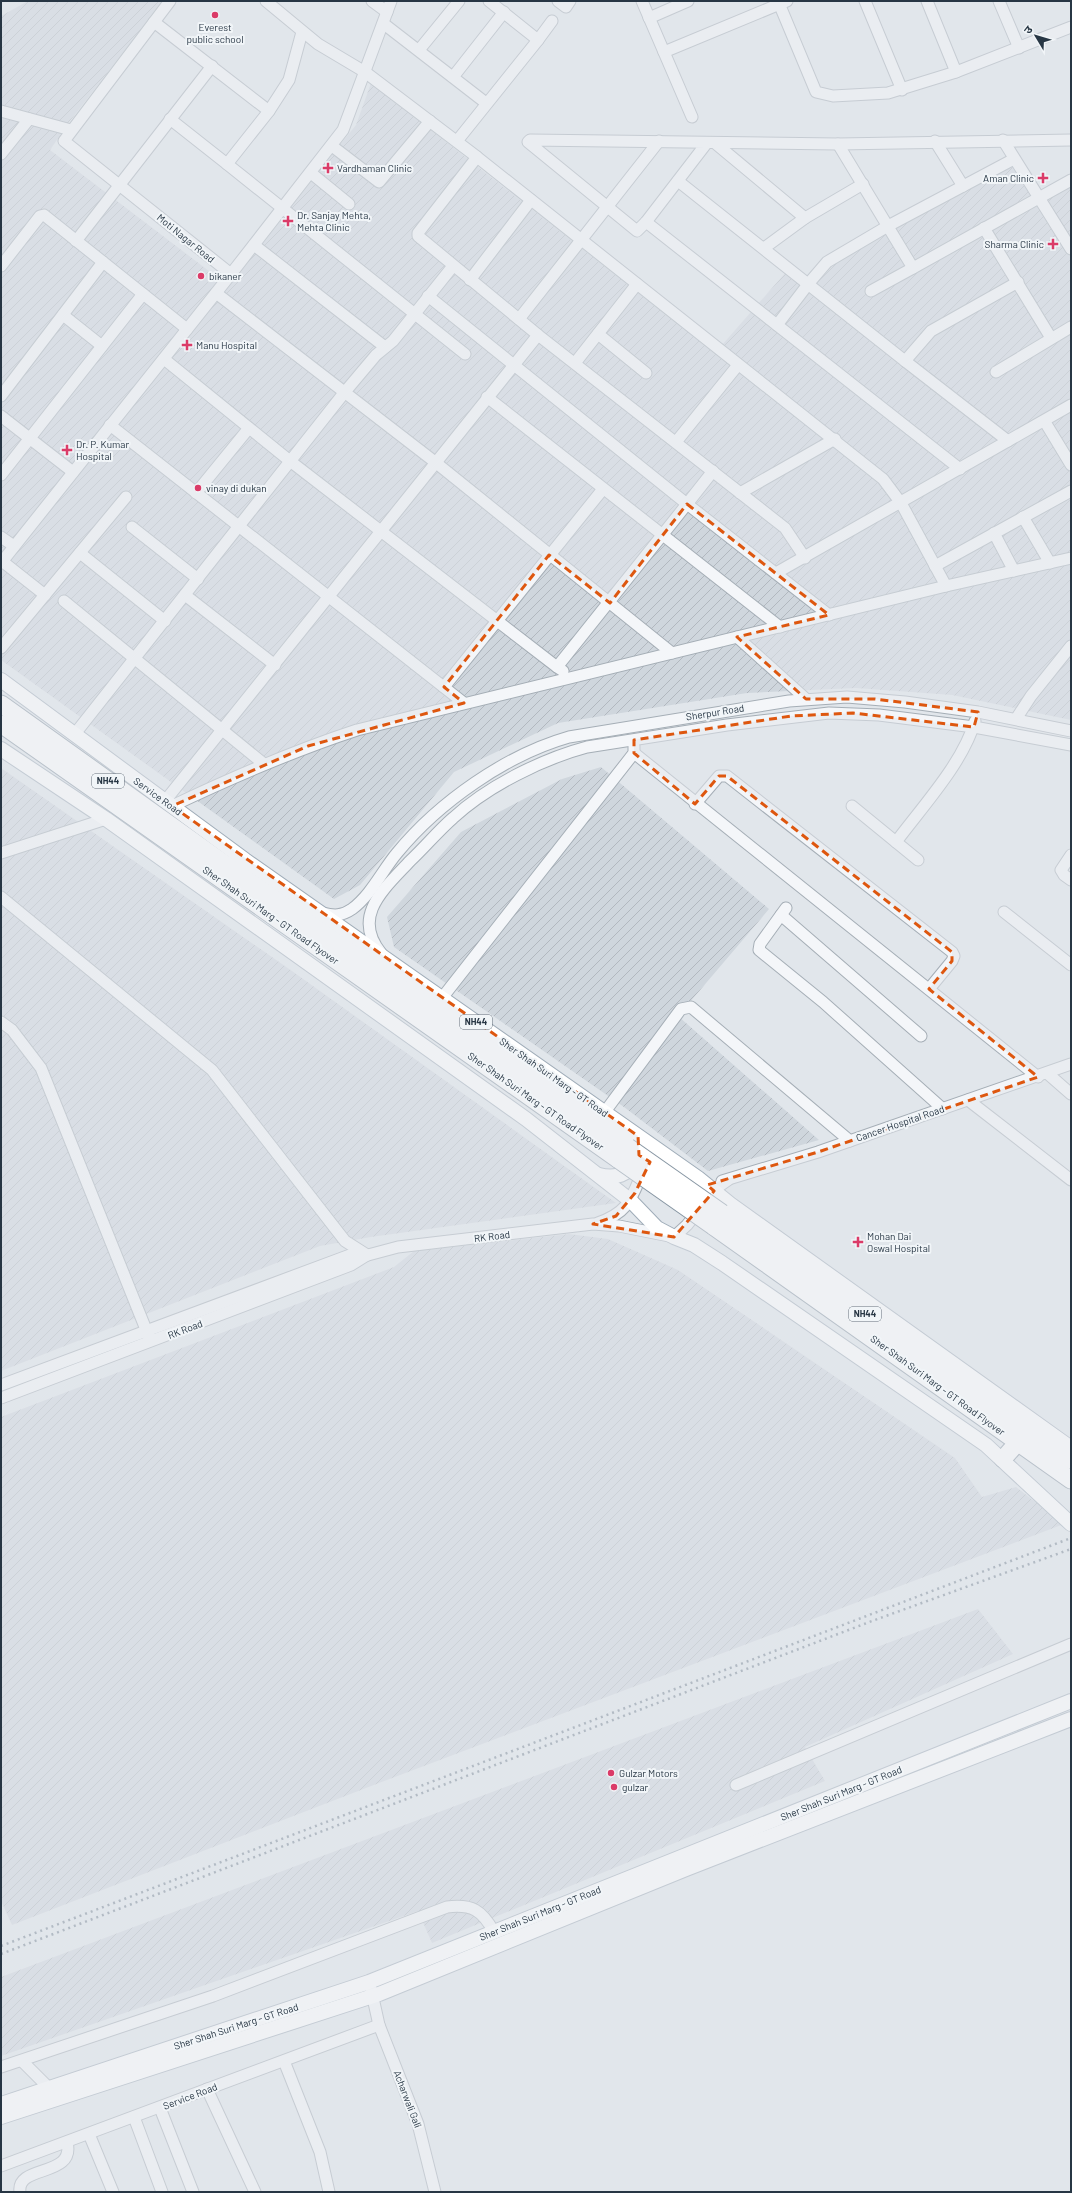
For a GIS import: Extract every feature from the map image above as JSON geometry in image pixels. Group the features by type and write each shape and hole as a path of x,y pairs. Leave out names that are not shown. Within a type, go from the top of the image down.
{"highway":[{"name":"Sher Shah Suri Marg - GT Road Flyover","path":"1,704 215,857 629,1148 717,1220 1071,1480"},
{"name":"Sher Shah Suri Marg - GT Road Flyover","path":"1,724 629,1148"},
{"name":"Sher Shah Suri Marg - GT Road Flyover","path":"717,1220 1022,1419 1071,1460"},
{"path":"1003,1459 1018,1442"}],"main road":[{"name":"Service Road","path":"1,680 277,882"},
{"path":"1,749 106,819 519,1114 631,1201 647,1219 674,1238 694,1245 722,1262 959,1426 1003,1459 1043,1500 1071,1524"},
{"name":"Sher Shah Suri Marg - GT Road","path":"277,882 384,956 604,1113 629,1148 674,1161 1022,1419 1047,1431 1071,1448"},
{"path":"599,1175 616,1177 631,1169 640,1154 629,1148"},
{"name":"Sher Shah Suri Marg - GT Road","path":"1,2104 368,1982 1071,1701"},
{"name":"Sher Shah Suri Marg - GT Road","path":"1,2117 374,2002 686,1869 1071,1719"}],"street":[{"path":"1,111 71,130 170,1"},
{"path":"266,1 318,44 365,72 457,141 738,365 835,439 883,479 901,503 946,586"},
{"path":"45,595 2,562 332,146 347,122 384,24 389,6 372,1"},
{"path":"419,50 459,1"},
{"path":"489,1 538,40"},
{"path":"558,1 566,7 570,1"},
{"path":"642,1 692,117"},
{"path":"649,18 688,1"},
{"path":"865,1 902,90"},
{"path":"927,1 956,72"},
{"path":"999,1 1019,48"},
{"path":"664,52 781,2 816,92 819,94 839,96 888,93 902,90 956,72 1071,27"},
{"path":"453,77 504,12"},
{"path":"457,141 552,21"},
{"path":"154,22 269,111"},
{"path":"384,24 486,103"},
{"path":"227,164 269,111 289,80 302,32"},
{"path":"76,240 212,66"},
{"path":"1,154 29,119"},
{"path":"170,119 465,354"},
{"path":"332,146 379,182 430,121"},
{"name":"Moti Nagar Road","path":"71,130 65,138 65,143 231,274"},
{"path":"1003,140 1071,249"},
{"path":"710,144 678,181 646,222 639,230 634,231 529,145 528,141 659,141 710,144 838,144 935,141 1071,140"},
{"path":"519,319 659,141"},
{"path":"935,141 963,186"},
{"path":"710,144 805,218"},
{"path":"838,144 913,268"},
{"path":"477,157 418,233 419,239 538,335 788,531 805,558"},
{"path":"777,325 827,262 888,226 1014,159"},
{"path":"311,173 349,204"},
{"path":"871,291 1071,180"},
{"path":"678,181 1008,441"},
{"path":"764,248 805,218 863,184"},
{"path":"470,280 531,200"},
{"path":"1,266 40,216 44,215 187,329"},
{"path":"646,222 960,469"},
{"path":"984,228 1051,338"},
{"path":"254,245 385,347"},
{"path":"1,396 103,262"},
{"path":"74,734 135,659 344,393 385,347 394,341 453,266"},
{"path":"905,361 931,331 1018,282"},
{"path":"575,363 637,284"},
{"path":"216,293 434,462 672,653"},
{"path":"1,475 143,294"},
{"path":"428,296 687,504 829,615"},
{"path":"63,315 102,346"},
{"path":"996,372 1071,327"},
{"path":"598,334 646,373"},
{"path":"169,804 223,730 434,462 538,335"},
{"path":"164,359 290,461 571,677"},
{"path":"676,442 738,365"},
{"path":"487,397 780,627"},
{"path":"776,573 805,558 1008,441 1045,422 1071,405"},
{"path":"1,416 73,472"},
{"path":"1045,422 1071,465"},
{"path":"110,425 464,703"},
{"path":"196,493 248,428"},
{"path":"740,492 835,439"},
{"path":"557,667 610,603 713,472"},
{"path":"444,687 498,621 549,554 603,489"},
{"path":"935,566 1071,491"},
{"path":"1,648 126,497"},
{"path":"1024,517 1050,563"},
{"path":"132,526 198,579"},
{"path":"994,533 1014,571"},
{"path":"1,537 14,546"},
{"path":"80,553 165,621"},
{"path":"169,804 308,746 357,730 946,586 1069,560"},
{"path":"185,595 275,665"},
{"path":"64,601 264,764"},
{"path":"736,637 806,699"},
{"path":"1016,719 1031,696 1071,646"},
{"name":"Sherpur Road","path":"319,911 333,916 343,915 352,909 363,898 396,853 428,820 451,800 477,782 508,763 555,741 586,733 789,701 847,697 978,712 1071,731"},
{"path":"789,701 791,716"},
{"path":"896,842 959,756 974,727 978,712"},
{"name":"Sherpur Road","path":"384,956 370,936 368,917 373,907 398,874 454,816 510,780 544,761 566,753 587,747 791,716 828,713 859,714 974,727 1071,745"},
{"path":"1026,737 1029,722"},
{"path":"442,998 634,753 632,726"},
{"path":"634,753 695,804 929,989 1042,1075 1071,1094"},
{"path":"695,804 720,776 727,776 952,952 954,956 952,960 929,989"},
{"path":"852,806 918,860"},
{"path":"1,853 106,819"},
{"path":"396,853 409,863"},
{"path":"1071,855 1061,870 1064,875 1071,880"},
{"path":"1,897 212,1070 345,1241 368,1255"},
{"path":"921,1036 783,911 760,944 759,950 823,1002 943,1109"},
{"path":"1004,912 1071,964"},
{"path":"604,1113 681,1009 691,1007 850,1141"},
{"path":"1,1022 12,1030 41,1068 150,1342"},
{"name":"Cancer Hospital Road","path":"728,1180 850,1141 1071,1064"},
{"path":"968,1100 1071,1180"},
{"path":"593,1224 616,1216 631,1201 648,1165 661,1159 674,1161"},
{"path":"698,1178 713,1182 728,1180"},
{"path":"593,1224 619,1226 674,1238 687,1225 714,1191 728,1180"},
{"name":"RK Road","path":"1,1385 350,1255 368,1255 398,1247 593,1224"},
{"name":"RK Road","path":"1,1398 351,1265 368,1255"},
{"path":"736,1785 1071,1644"},
{"path":"1,2067 213,1996 447,1907 456,1906 475,1909 487,1918 494,1932"},
{"name":"Acharwali Gali","path":"368,1982 379,2025 418,2124 435,2192"},
{"name":"Service Road","path":"1,2166 160,2108 379,2025"},
{"path":"22,2061 49,2088"},
{"path":"284,2061 320,2152 330,2192"},
{"path":"208,2090 255,2192"},
{"path":"160,2108 193,2192"},
{"path":"134,2117 162,2192"},
{"path":"89,2134 113,2192"},
{"path":"20,2192 20,2185 27,2178 60,2164 66,2159 70,2151 67,2142"}],"highlighted area":[{"path":"687,504 829,615 737,637 806,699 875,699 978,712 974,727 853,713 791,716 634,740 634,753 695,804 719,776 727,776 952,952 952,961 929,989 1038,1077 818,1152 707,1185 714,1191 674,1237 593,1224 616,1216 635,1193 650,1162 639,1155 638,1136 172,806 308,746 464,703 444,687 549,555 610,603"}],"shaded area":[{"path":"28,1 163,1 70,121 50,150 226,284 356,125 371,83 715,353 786,272 810,291 837,261 1011,165 1036,203 1071,183 1071,720 952,695 856,688 747,693 558,723 454,772 360,885 334,899 1,660 1,16"},
{"path":"601,767 769,909 678,1016 819,1140 708,1171 624,1107 394,947 387,917 461,832 562,779"},
{"path":"1,768 292,971 616,1203 371,1237 320,1246 1,1371"},
{"path":"569,1234 608,1239 678,1270 955,1458 982,1497 1016,1487 1064,1524 379,1783 12,1925 1,1901 1,1417 394,1267 414,1251"},
{"path":"978,1609 1013,1654 805,1747 825,1781 432,1943 418,1911 1,2056 1,1977"}],"railway":[{"path":"1,1946 1071,1538"},
{"path":"1,1954 872,1621 1071,1549"}],"place":[{"name":"Everest public school","path":"215,15"},
{"name":"Vardhaman Clinic","path":"328,168"},
{"name":"Aman Clinic","path":"1043,178"},
{"name":"Dr. Sanjay Mehta, Mehta Clinic","path":"288,221"},
{"name":"Sharma Clinic","path":"1053,244"},
{"name":"bikaner","path":"201,276"},
{"name":"Manu Hospital","path":"187,345"},
{"name":"Dr. P. Kumar Hospital","path":"67,450"},
{"name":"vinay di dukan","path":"198,488"},
{"name":"Mohan Dai Oswal Hospital","path":"858,1242"},
{"name":"Gulzar Motors","path":"611,1773"},
{"name":"gulzar","path":"614,1787"}]}
